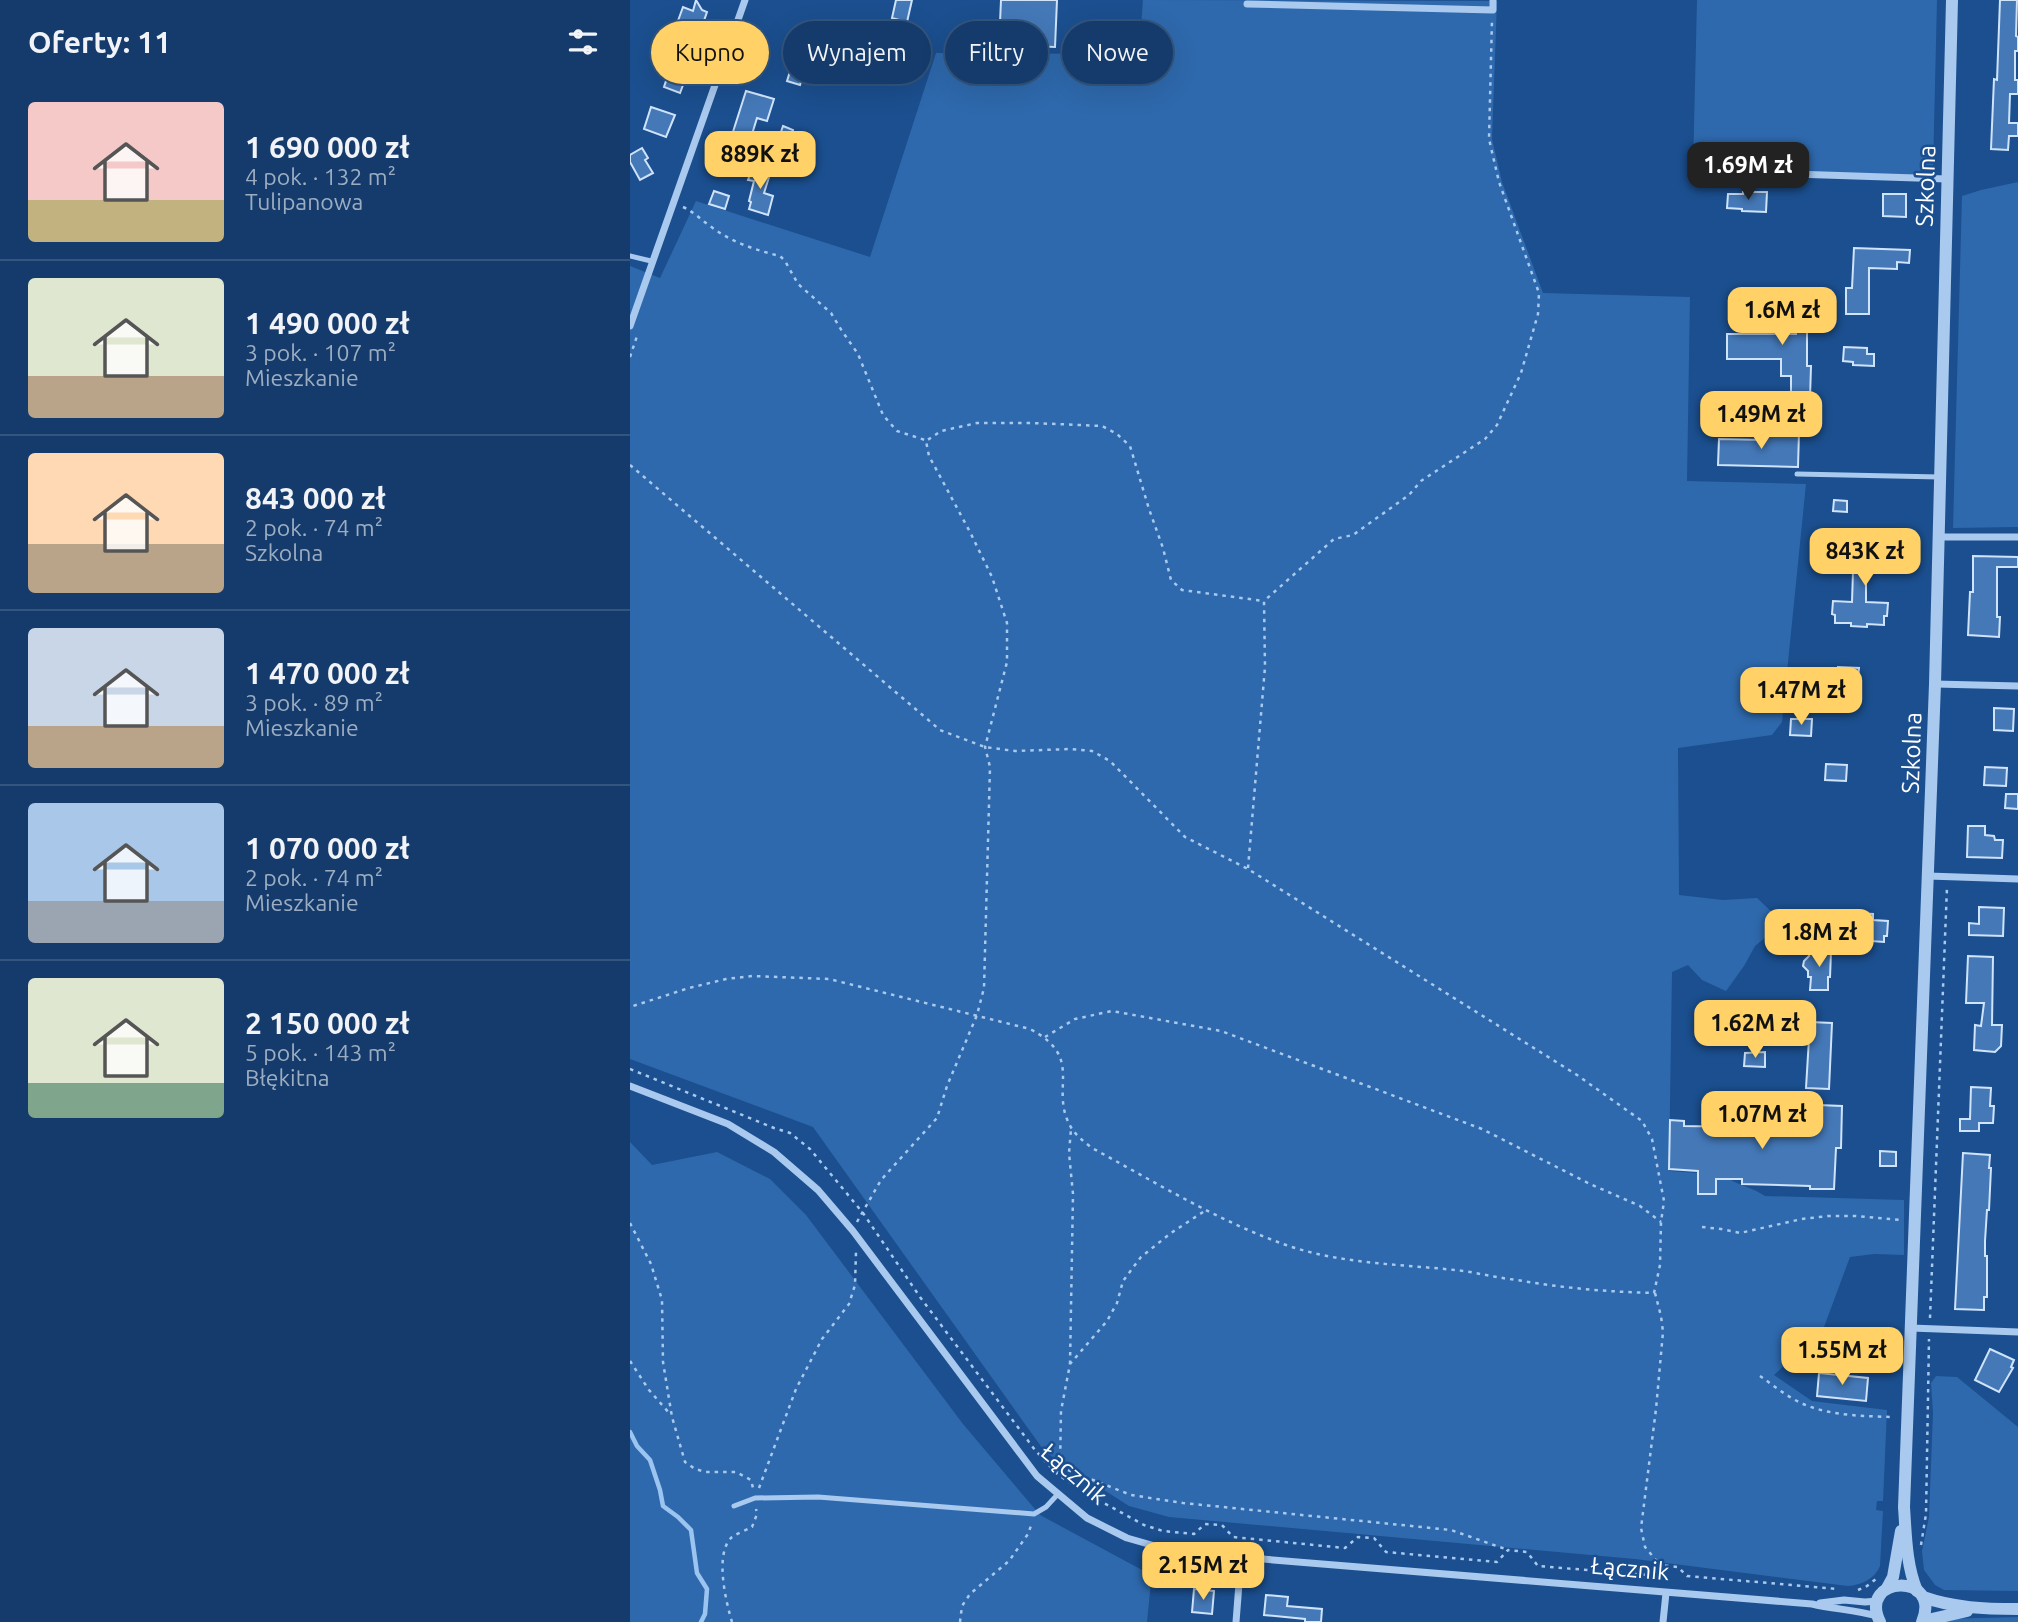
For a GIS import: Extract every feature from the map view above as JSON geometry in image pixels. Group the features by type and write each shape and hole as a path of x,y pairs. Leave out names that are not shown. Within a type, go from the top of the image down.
{"street":[{"path":"630,326 745,0"},
{"path":"1247,4 1493,10 1493,0"},
{"name":"Szkolna","path":"1923,1621 1926,1611 1911,1576 1908,1560 1904,1507 1935,684 1952,0"},
{"path":"1701,171 1947,179"},
{"path":"1938,537 2018,537"},
{"path":"1935,684 2018,686"},
{"path":"1928,876 2018,879"},
{"name":"Łącznik","path":"630,1086 728,1124 774,1152 818,1190 853,1231 1037,1476 1087,1518 1127,1538 1176,1552 1812,1604 1843,1611 1864,1612 1878,1619"},
{"path":"1911,1328 2018,1332"},
{"name":"Szkolna","path":"1878,1601 1892,1577 1904,1507"},
{"path":"1236,1622 1241,1558"},
{"path":"1887,1588 1902,1584 1937,1602 1975,1609 2018,1609"},
{"path":"1662,1622 1666,1592"},
{"name":"Łącznik","path":"1812,1604 1844,1600 1878,1601"},
{"path":"1878,1601 1878,1619"},
{"path":"1923,1621 1975,1609"}],"lane":[{"path":"630,256 652,261"},
{"path":"1797,474 1940,477"},
{"path":"734,1506 755,1498 818,1497 1034,1514 1046,1507 1058,1494"}],"path":[{"path":"926,441 941,431 977,423 1102,426 1117,434 1130,446 1171,580 1182,590 1264,601 1334,539 1353,535 1409,495 1421,481 1485,439 1497,425 1521,373 1538,314 1539,293 1499,182 1489,139 1493,10"},
{"path":"680,206 696,213 710,227 742,245 780,256 798,284 831,313 858,354 883,415 897,431 926,441"},
{"path":"755,1498 796,1390 822,1339 849,1304 855,1285 857,1260 853,1231 881,1180 937,1118 947,1086 977,1015 984,988 990,767 985,747 1007,662 1007,623 992,577 929,456 926,441"},
{"path":"630,465 940,730 985,747 1015,751 1092,751 1110,761 1185,837 1248,869 1577,1075 1642,1121 1652,1139 1664,1201 1660,1265 1654,1293 1663,1332 1641,1528 1645,1547 1660,1565 1678,1567 1686,1576 1838,1589"},
{"path":"1248,869 1265,667 1264,601"},
{"path":"630,1007 726,979 752,976 830,979 1030,1029 1045,1037 1061,1056 1064,1106 1071,1128 1080,1139 1091,1148 1206,1210 1283,1244 1337,1259 1466,1272 1564,1286 1654,1293"},
{"path":"1045,1037 1075,1019 1112,1011 1221,1031 1482,1129 1590,1184 1640,1206 1661,1222"},
{"path":"630,1069 790,1133 810,1149 863,1213 920,1297 1035,1450 1056,1473 1144,1525 1163,1531 1194,1534 1205,1524 1222,1525 1233,1537 1345,1548 1358,1536 1374,1538 1386,1552 1497,1562 1508,1550"},
{"path":"1058,1494 1056,1473 1060,1467 1061,1411 1070,1364 1073,1194 1069,1153 1071,1128"},
{"path":"1070,1364 1107,1321 1117,1303 1123,1281 1141,1257 1206,1210"},
{"path":"1702,1227 1740,1233 1828,1216 1915,1222"},
{"path":"630,1223 651,1264 662,1300 663,1362 672,1417 685,1462 695,1469 706,1472 736,1472 751,1480 757,1514 752,1527 732,1537 726,1546 723,1561 726,1602 732,1622"},
{"path":"630,1361 649,1390 672,1417"},
{"path":"1908,1560 1919,1560 1926,1514 1927,1375"},
{"path":"1760,1376 1812,1408 1855,1416 1881,1416"},
{"path":"1060,1467 1131,1495 1183,1503 1451,1530 1508,1550 1527,1552 1538,1566 1648,1575 1660,1565"},
{"path":"960,1622 962,1606 970,1594 1009,1561 1028,1534 1034,1514"},
{"path":"1852,1590 1867,1586 1882,1574"}],"shaded area":[{"path":"1143,0 1497,1 1492,139 1502,182 1543,293 1690,297 1687,481 1806,484 1782,722 1772,735 1678,748 1679,895 1723,900 1757,898 1777,917 1772,932 1755,946 1726,991 1702,980 1688,965 1672,972 1669,1171 1723,1175 1765,1196 1904,1200 1904,1255 1874,1254 1850,1257 1824,1327 1774,1375 1812,1401 1887,1410 1883,1501 1877,1501 1876,1510 1883,1511 1880,1566 1871,1578 1863,1583 1848,1586 1635,1559 1169,1517 1129,1506 1045,1452 813,1127 630,1059 630,266 660,278 696,201 870,257 926,84 931,84 931,68 936,53 945,53 945,84 1048,84 1048,54 1062,54 1062,84 1173,84 1173,21 1141,21"},
{"path":"1697,0 1937,0 1933,170 1926,178 1693,169"},
{"path":"2018,182 2018,527 1953,528 1962,196"},
{"path":"630,1142 652,1165 717,1152 770,1179 806,1215 963,1424 1040,1515 1144,1571 1152,1572 1147,1622 630,1622"},
{"path":"1936,1376 1957,1377 2018,1427 2018,1591 1944,1590 1935,1585 1924,1570 1922,1551 1929,1517 1933,1413 1931,1383"},
{"path":"2018,1617 2018,1622 1934,1622 1941,1619"}],"building":[{"path":"696,0 702,10 707,12 704,21 678,21 683,7 693,11"},
{"path":"896,0 912,0 907,21 892,18"},
{"path":"1001,0 1057,0 1055,47 1048,47 1048,21 1000,21"},
{"path":"2000,0 2017,0 2018,51 2015,51 2015,80 2018,80 2018,94 2010,94 2009,123 2018,123 2018,136 2009,136 2008,150 1991,149"},
{"path":"665,84 683,84 680,93 664,87"},
{"path":"746,91 774,99 767,121 757,118 749,144 731,138"},
{"path":"651,107 675,115 666,137 644,129"},
{"path":"783,126 793,130 789,143 803,147 799,160 774,152"},
{"path":"642,148 653,173 640,180 630,162 630,155"},
{"path":"753,166 771,171 764,193 773,196 768,215 749,209 754,181 748,180"},
{"path":"714,191 729,196 725,209 709,204"},
{"path":"1767,192 1766,212 1727,208 1728,194"},
{"path":"1883,194 1906,194 1906,217 1883,216"},
{"path":"1854,248 1910,250 1909,263 1897,262 1897,269 1869,268 1869,314 1846,314 1846,288 1852,288"},
{"path":"1798,295 1822,296 1821,316 1807,315 1807,366 1811,366 1810,398 1791,397 1791,376 1781,376 1781,359 1727,359 1727,334 1796,334"},
{"path":"1844,347 1867,348 1867,354 1874,354 1874,366 1853,365 1853,362 1843,361"},
{"path":"1766,431 1799,432 1798,467 1718,465 1719,439 1766,440"},
{"path":"1834,500 1847,501 1847,512 1833,511"},
{"path":"1854,540 1868,540 1867,546 1905,546 1905,559 1868,557 1871,569 1866,569 1866,602 1888,603 1884,625 1867,624 1867,627 1835,623 1835,615 1832,614 1833,601 1852,602"},
{"path":"1973,556 2018,557 2018,567 1997,567 1999,637 1968,635 1970,592 1973,592"},
{"path":"1838,667 1859,668 1857,685 1837,683"},
{"path":"1994,708 2014,709 2013,731 1994,730"},
{"path":"1791,719 1812,719 1811,736 1790,735"},
{"path":"1826,764 1847,765 1846,781 1825,780"},
{"path":"1985,767 2007,768 2006,786 1984,785"},
{"path":"2006,794 2018,794 2018,809 2005,808"},
{"path":"1968,826 1985,826 1985,835 1994,836 1995,840 2003,840 2002,858 1967,857"},
{"path":"1979,907 2004,908 2003,936 1969,935 1969,923 1979,924"},
{"path":"1857,913 1873,914 1873,920 1888,921 1884,942 1830,938 1831,922 1857,924"},
{"path":"1809,951 1831,952 1828,990 1810,990 1811,977 1808,977 1808,971 1803,966"},
{"path":"1968,956 1993,957 1992,1025 2002,1025 2001,1046 1995,1052 1974,1050 1975,1025 1981,1026 1984,1003 1966,1003"},
{"path":"1810,1022 1832,1023 1829,1089 1806,1088"},
{"path":"1765,1052 1765,1067 1744,1066 1745,1053"},
{"path":"1971,1087 1991,1088 1993,1123 1979,1123 1979,1131 1960,1131 1960,1119 1970,1119"},
{"path":"1818,1105 1842,1106 1841,1148 1836,1148 1834,1189 1742,1184 1742,1179 1716,1179 1716,1194 1698,1194 1698,1171 1669,1169 1670,1120 1684,1121 1684,1126 1769,1125 1769,1113 1818,1115"},
{"path":"1880,1151 1896,1152 1896,1166 1880,1166"},
{"path":"1963,1153 1990,1155 1989,1210 1985,1241 1987,1297 1984,1297 1984,1310 1955,1309"},
{"path":"1990,1349 2014,1360 2011,1367 2013,1368 1999,1392 1975,1380"},
{"path":"1819,1373 1868,1378 1866,1401 1817,1396"},
{"path":"1194,1589 1214,1591 1212,1614 1192,1612"},
{"path":"1266,1595 1288,1597 1287,1606 1322,1609 1321,1622 1264,1615"}],"waterway":[{"path":"630,1432 637,1446 650,1460 663,1506 691,1530 697,1573 707,1589 705,1614 701,1622"}]}
